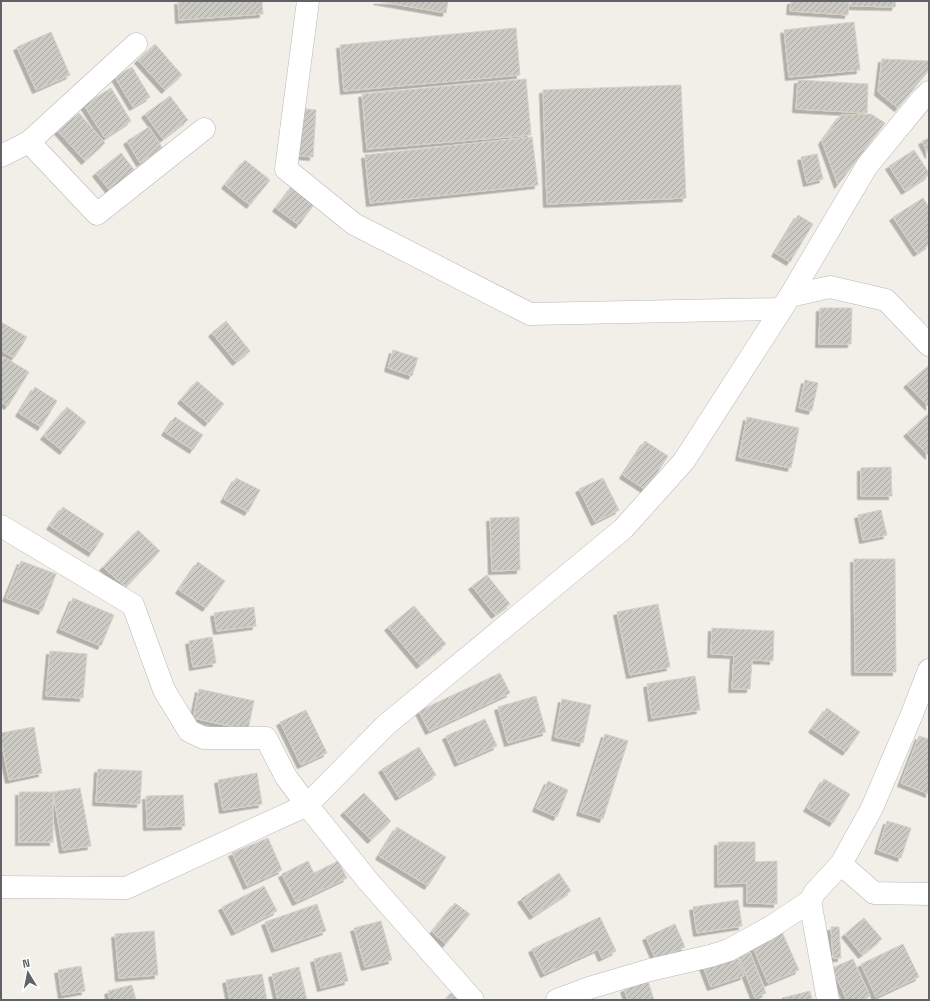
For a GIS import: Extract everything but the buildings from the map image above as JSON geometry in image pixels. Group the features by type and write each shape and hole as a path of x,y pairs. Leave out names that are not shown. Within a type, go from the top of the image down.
{"street":[{"path":"308,1 286,169 354,224 530,314 786,302 830,287 886,300 929,345"},
{"path":"1,156 29,142 136,44"},
{"path":"1,887 126,888 307,805 386,725 622,529 684,461 786,302 867,166 929,92"},
{"path":"29,142 97,214 204,129"},
{"path":"1,526 133,604 164,690 189,731 204,738 266,738 286,777 307,805 368,881 473,1000"},
{"path":"557,1000 589,988 650,970 710,956 728,950 771,927 810,901 815,892 841,864 872,808 928,676"},
{"path":"841,864 874,893 929,894"},
{"path":"810,901 828,1000"}]}
